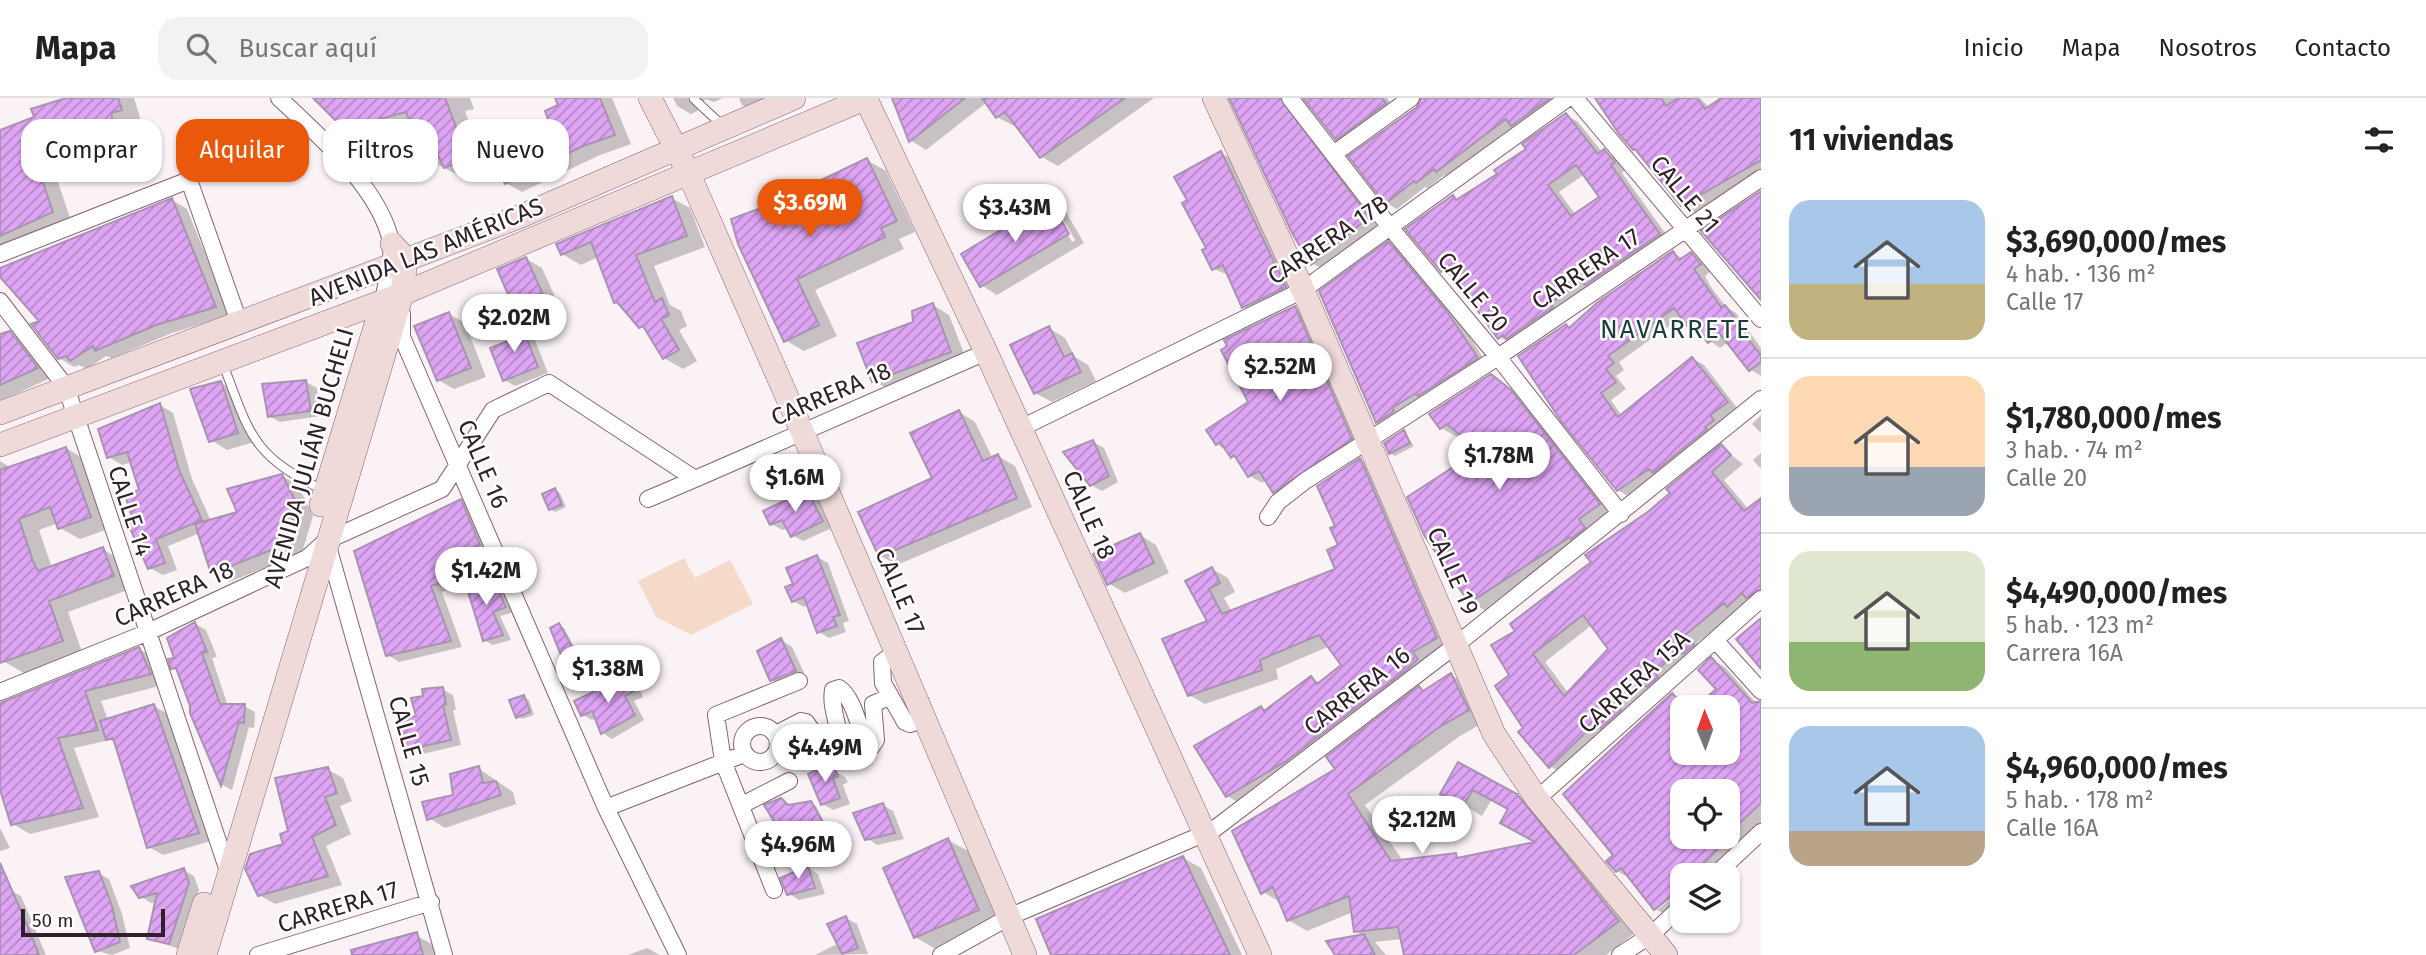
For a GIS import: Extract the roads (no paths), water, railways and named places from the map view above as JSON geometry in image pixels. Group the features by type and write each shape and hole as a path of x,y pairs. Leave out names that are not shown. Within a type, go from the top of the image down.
{"street":[{"path":"279,98 333,150 382,213 395,256"},
{"name":"CALLE 17","path":"650,98 688,172 802,431 1011,916 1025,955"},
{"name":"AVENIDA LAS AMÉRICAS","path":"0,413 240,322 395,256 519,217 794,98"},
{"name":"AVENIDA LAS AMÉRICAS","path":"0,445 392,297 866,98"},
{"name":"CALLE 18","path":"866,98 1021,428 1260,955"},
{"name":"CALLE 19","path":"1214,98 1303,289 1494,734 1537,799 1666,955"},
{"name":"CALLE 20","path":"1290,98 1389,226 1621,514"},
{"path":"1335,153 1411,98"},
{"name":"CARRERA 17B","path":"1021,428 1303,289 1569,98"},
{"name":"CALLE 21","path":"1575,98 1761,319"},
{"name":"CARRERA 17","path":"1268,517 1279,502 1305,481 1498,358 1761,178"},
{"path":"0,254 189,180 240,322"},
{"name":"AVENIDA JULIÁN BUCHELI","path":"188,955 224,861 326,541 392,297 395,256"},
{"name":"AVENIDA JULIÁN BUCHELI","path":"205,955 224,861 325,491 392,297"},
{"name":"CALLE 16","path":"392,297 402,337 606,808 678,955"},
{"name":"CALLE 14","path":"0,301 66,387 224,861"},
{"name":"CARRERA 18","path":"649,499 986,352"},
{"name":"CARRERA 18","path":"0,692 146,633 307,558 326,541 442,489 493,410 549,383 695,479"},
{"name":"CARRERA 16","path":"942,955 1011,916 1205,835 1456,645 1761,398"},
{"name":"CALLE 15","path":"326,541 444,955"},
{"name":"CARRERA 15A","path":"1537,799 1761,599"},
{"path":"1716,641 1761,691"},
{"path":"897,651 882,662 881,673 889,696 905,722 909,724 926,718"},
{"path":"774,890 723,761 716,715 799,681"},
{"path":"776,734 801,721 806,722 823,750 831,758 837,759 839,728 832,698 833,690 839,688 846,693 867,746 872,746 876,740 873,704 889,696"},
{"path":"764,726 776,734 778,747 770,760 756,762 744,754 742,740 751,728 764,726"},
{"path":"606,808 744,754"},
{"path":"741,805 789,781"},
{"path":"1728,863 1761,832"},
{"name":"CARRERA 17","path":"258,955 431,902"},
{"path":"1620,955 1651,935 1670,917"}],"lane":[{"path":"694,99 726,129"},
{"path":"221,361 250,432 266,456 295,477 325,491"}],"district":[{"name":"NAVARRETE","path":"1676,329"}]}
